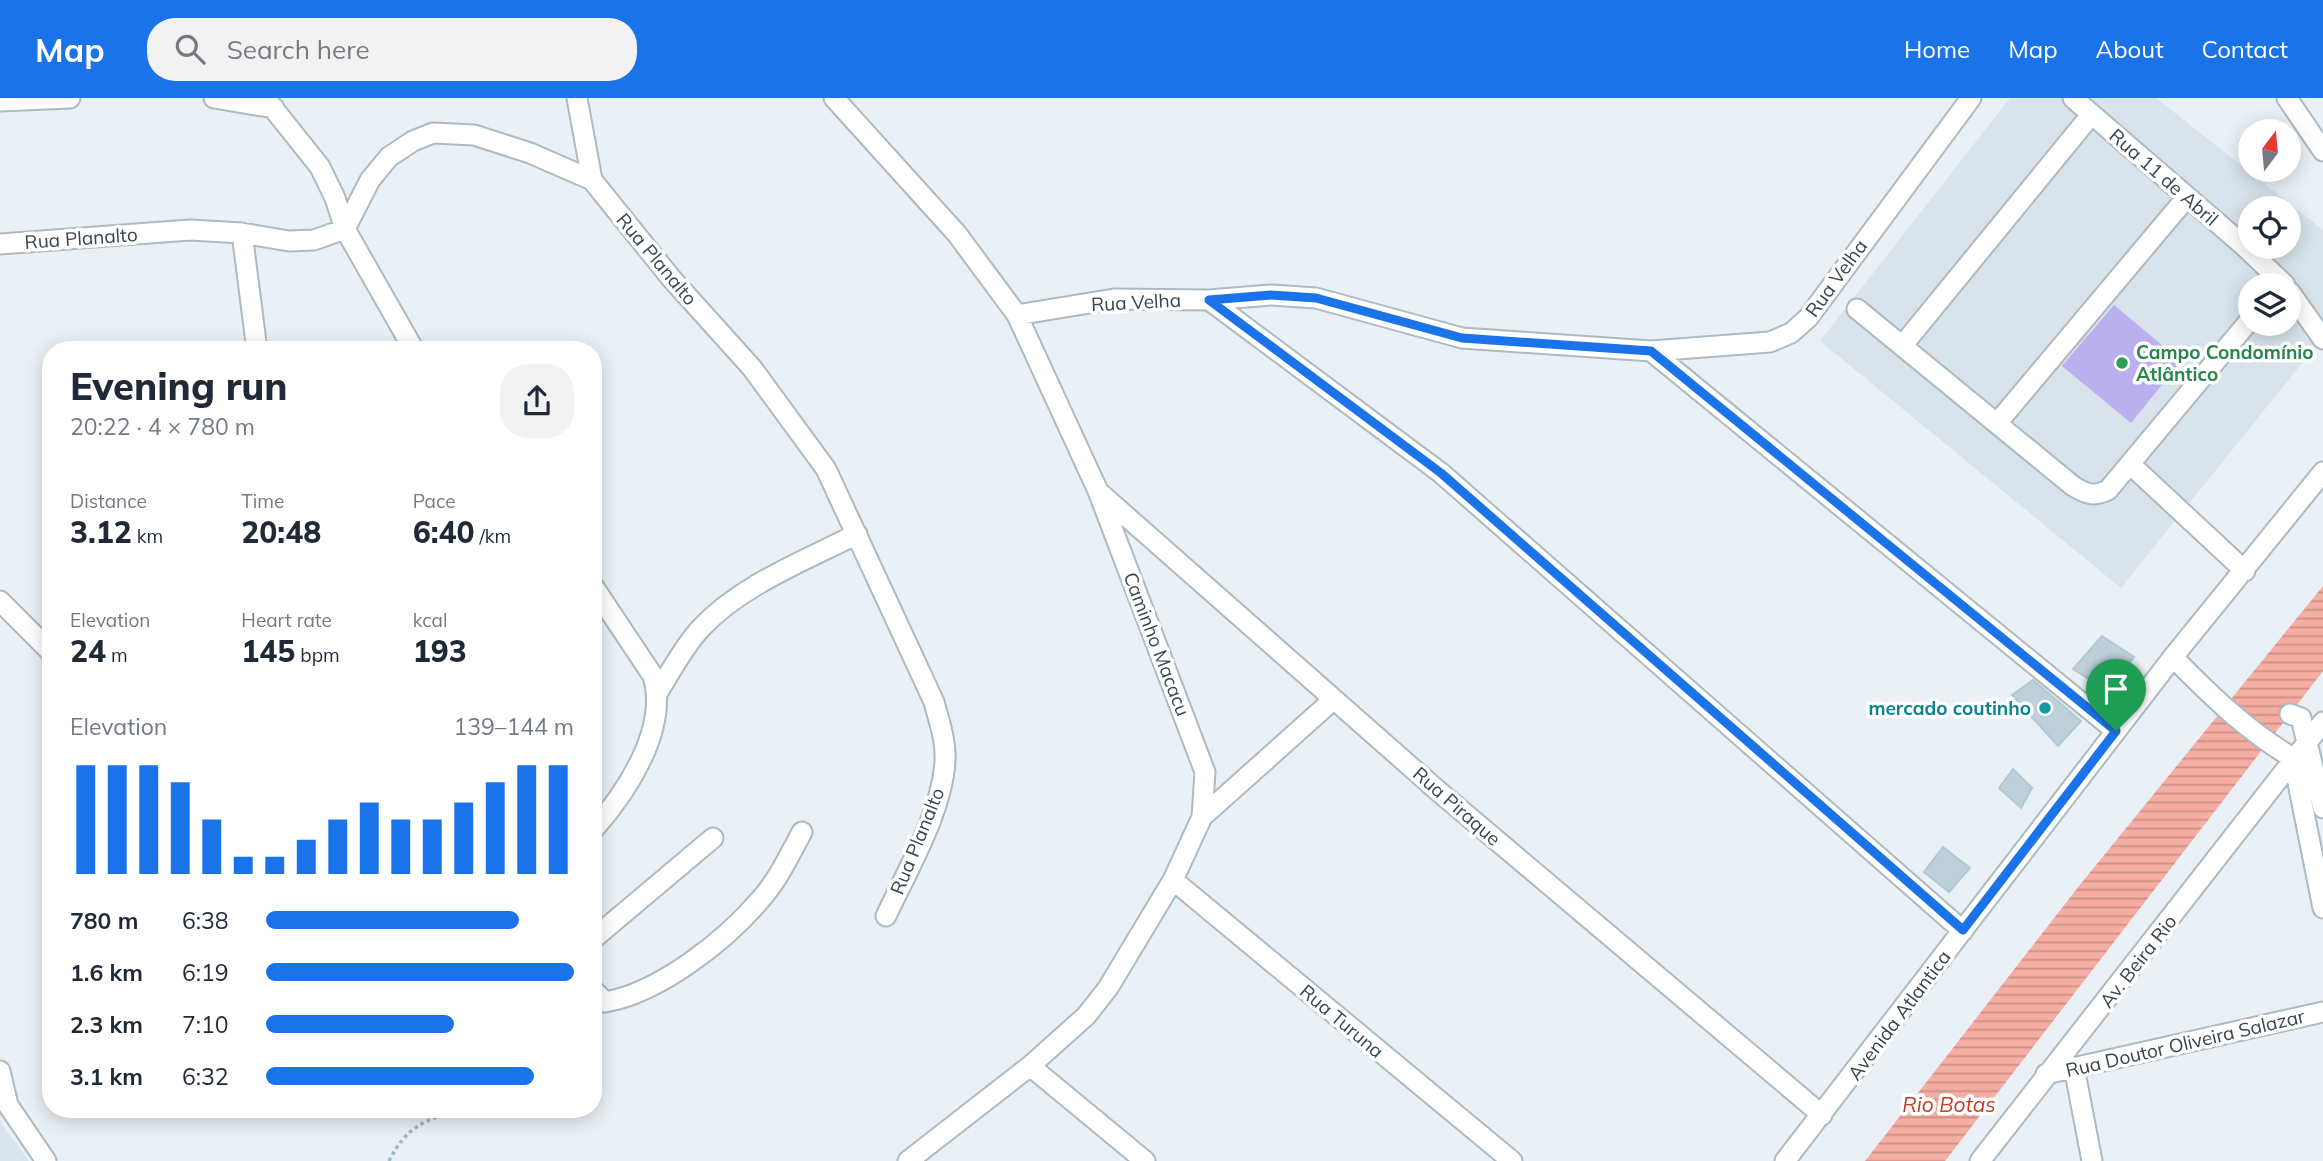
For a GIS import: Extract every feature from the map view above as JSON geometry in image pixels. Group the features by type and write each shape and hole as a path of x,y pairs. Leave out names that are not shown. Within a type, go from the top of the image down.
{"street":[{"path":"0,101 70,98"},
{"path":"214,98 269,103 320,167 335,198 345,229 409,341"},
{"path":"577,98 592,180"},
{"name":"Caminho Macacu","path":"834,98 957,234 1017,315 1098,491 1196,742 1205,772 1202,817 1173,880 1108,988 1086,1016 1030,1066 908,1161"},
{"name":"Rua Velha","path":"1017,315 1114,299 1209,300 1271,295 1316,298 1462,338 1651,351 1770,342 1791,334 1808,318 1971,98"},
{"name":"Rua 11 de Abril","path":"2073,98 2270,273"},
{"path":"2287,98 2323,151"},
{"path":"1902,346 2091,115"},
{"name":"Rua Planalto","path":"0,244 190,230 242,233 289,241 314,240 345,229 370,180 389,157 413,141 433,133 474,135 530,153 592,180 671,278 752,368 792,418 826,469 934,702 943,736 945,761 939,792 919,845 886,916"},
{"path":"1998,422 2187,197"},
{"path":"242,233 256,341"},
{"path":"1209,300 1441,473 1963,930"},
{"path":"1857,309 2085,494 2098,496 2108,490 2238,334"},
{"name":"Rua 11 de Abril","path":"2301,309 2323,339"},
{"path":"1651,351 2116,731"},
{"path":"2130,464 2245,571"},
{"name":"Avenida Atlantica","path":"1785,1161 2173,657 2323,472"},
{"name":"Rua Piraque","path":"1098,491 1334,699 1822,1115"},
{"path":"602,820 638,762 652,733 658,692 686,647 721,610 748,590 857,534"},
{"path":"0,601 42,643"},
{"path":"602,612 653,676 658,692"},
{"path":"2173,657 2210,696 2272,746 2292,758 2323,908"},
{"path":"1202,817 1334,699"},
{"path":"2290,714 2301,718 2323,808"},
{"name":"Av. Beira Rio","path":"1980,1161 2292,758 2322,725"},
{"path":"602,999 605,1002 626,999 709,949 759,901 779,876 802,832"},
{"path":"602,931 713,838"},
{"name":"Rua Turuna","path":"1173,880 1512,1161"},
{"name":"Rua Doutor Oliveira Salazar","path":"2046,1074 2323,1012"},
{"path":"1030,1066 1145,1161"},
{"path":"2074,1068 2092,1161"},
{"path":"0,1071 8,1105 46,1161"}],"path":[{"path":"388,1161 405,1133 431,1118"}],"shaded area":[{"path":"2010,98 2156,98 2238,163 2238,182 2262,182 2280,196 2238,196 2238,259 2301,259 2301,213 2323,230 2323,337 2121,588 1820,341"},
{"name":"Campo Condomínio Atlântico","path":"2114,305 2181,361 2131,423 2062,366"},
{"path":"0,1114 1,1123 29,1161 0,1161"}],"water":[{"name":"Rio Botas","path":"2323,586 2323,671 1945,1161 1865,1161 2079,886"}],"building":[{"path":"2102,636 2134,657 2106,690 2073,669"},
{"name":"mercado coutinho","path":"2033,680 2081,721 2058,746 2012,695"},
{"path":"2013,769 2032,788 2021,808 1999,788"},
{"path":"1943,847 1970,868 1949,892 1924,872"}],"place":[{"name":"Campo Condomínio Atlântico","path":"2122,363"},
{"name":"mercado coutinho","path":"2045,708"}],"route":[{"path":"1271,295 1316,298 1462,338 1651,351 2116,731 1963,930 1441,473 1209,300 1271,295"}]}
